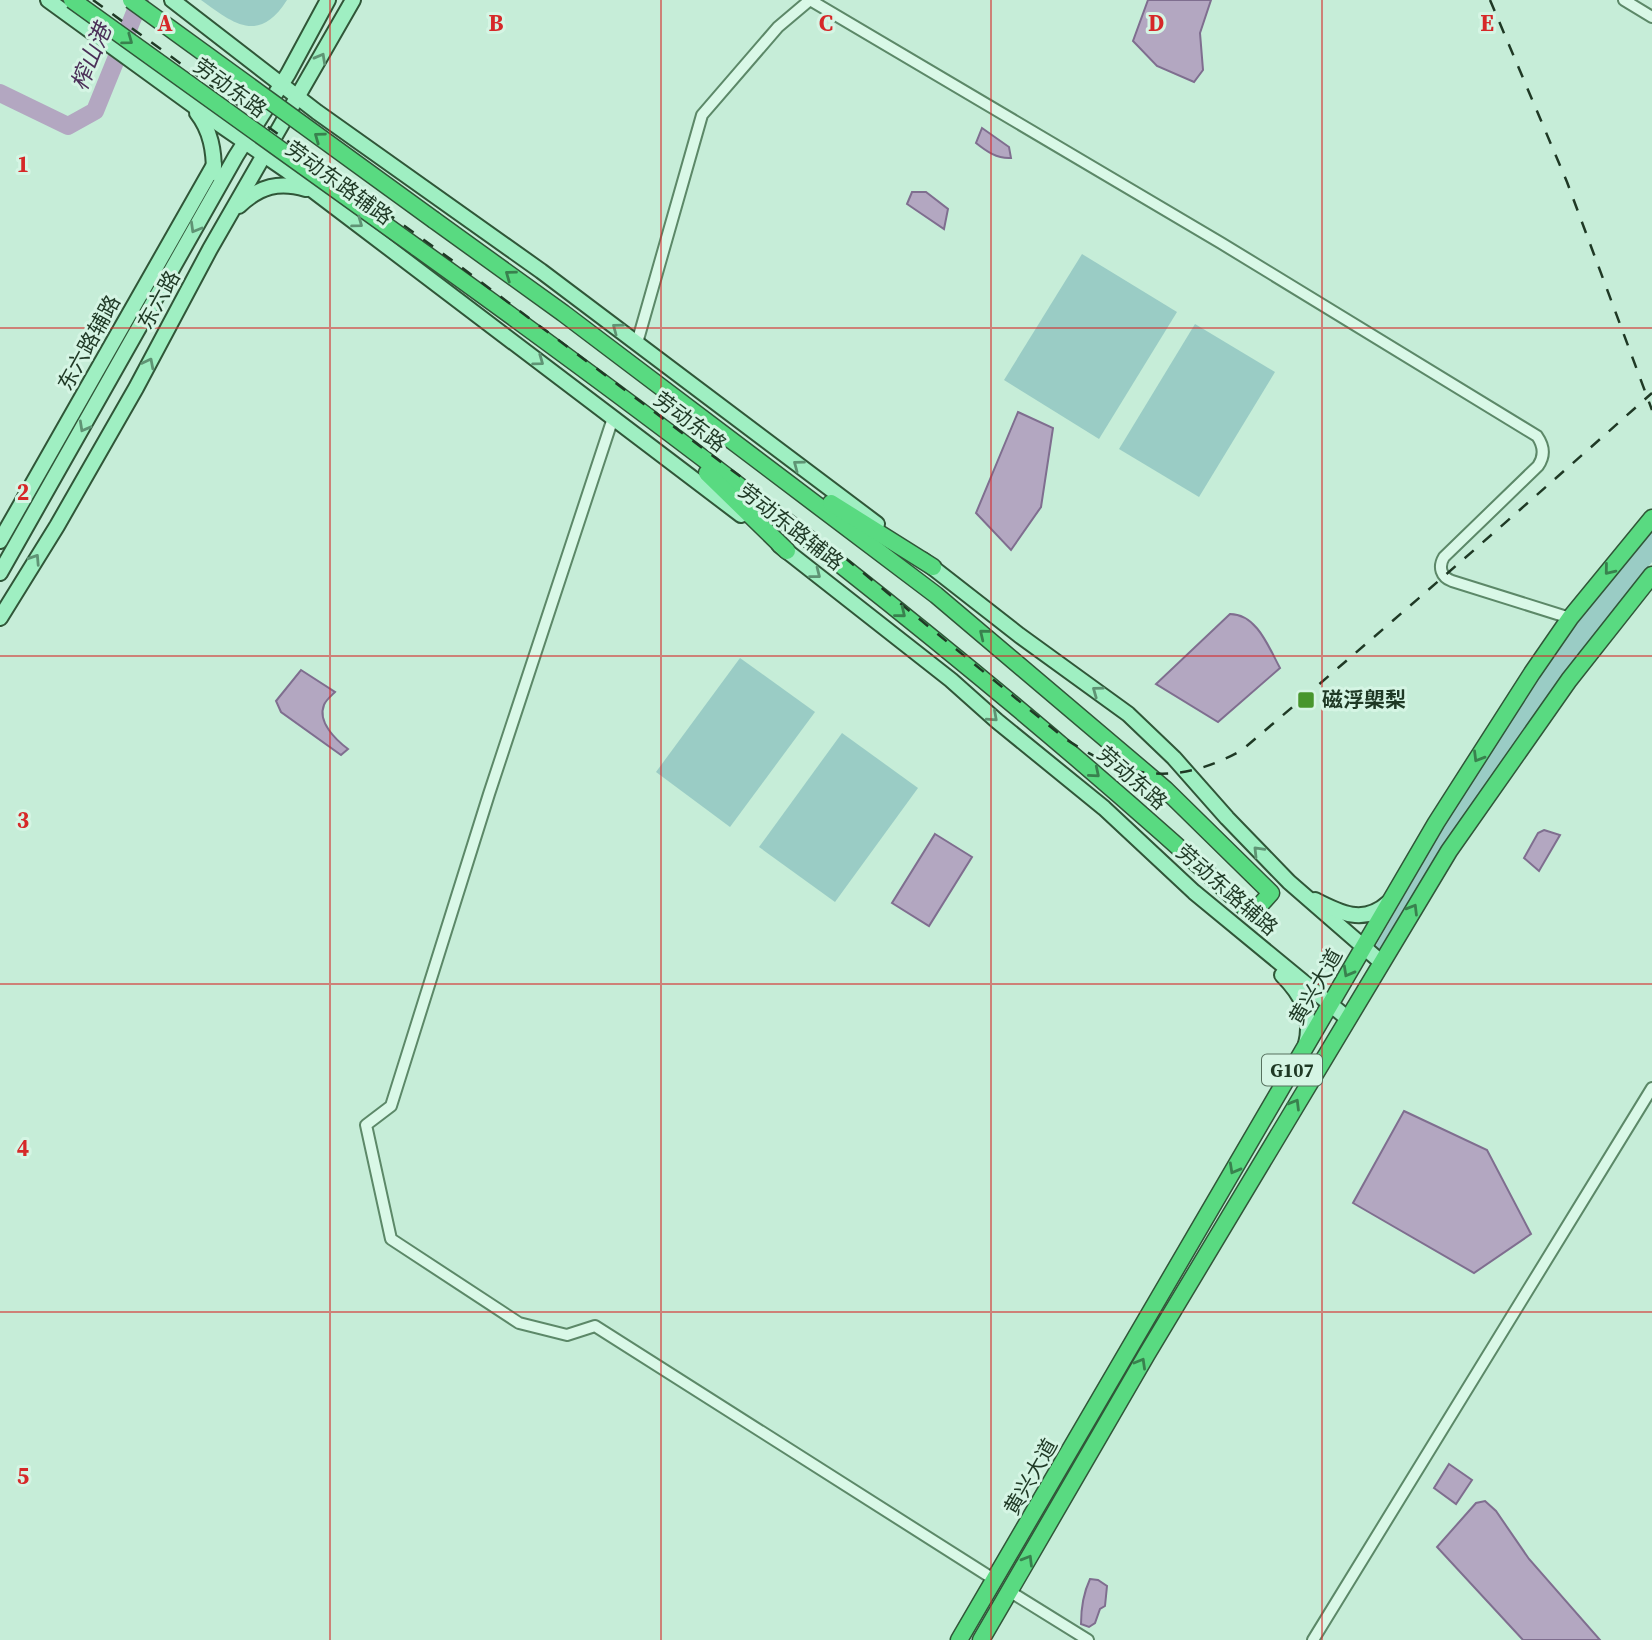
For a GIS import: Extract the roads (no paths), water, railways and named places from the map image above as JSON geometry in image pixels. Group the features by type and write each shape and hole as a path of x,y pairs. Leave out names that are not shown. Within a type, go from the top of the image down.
{"highway":[{"name":"劳动东路","path":"72,0 602,382 785,521 907,617 1110,786 1252,914 1271,893 1165,789 993,641 881,553 563,313 131,0"},
{"path":"602,382 714,479 786,551"},
{"path":"695,412 852,517 933,567"},
{"name":"黄兴大道","path":"959,1640 1389,902 1494,731 1570,618 1652,517"},
{"name":"黄兴大道","path":"981,1640 1147,1354 1449,851 1570,680 1652,575"}],"main road":[{"name":"劳动东路辅路","path":"48,0 320,195 905,641 996,721 1104,808 1219,913 1347,1018"},
{"path":"172,0 281,84 638,343 1019,635 1128,713 1174,758 1289,882 1381,962"},
{"name":"东六路","path":"0,573 328,0"},
{"name":"东六路","path":"0,618 57,526 136,388 228,217 354,0"},
{"path":"185,99 204,121 212,142 213,188 209,204"},
{"name":"东六路辅路","path":"0,541 214,165"},
{"path":"228,217 255,192 274,184 296,186 320,195"},
{"path":"1289,882 1310,897 1351,916 1372,914 1389,902"},
{"path":"1219,913 1290,983 1302,1000 1309,1023 1304,1049"}],"street":[{"path":"638,343 702,115 778,27 810,0 1221,243 1536,436 1543,448 1541,461 1444,557 1440,566 1447,579 1570,618"},
{"path":"1624,0 1652,17"},
{"path":"613,418 489,794 391,1106 366,1125 391,1239 519,1323 567,1335 595,1326 995,1580"},
{"path":"1312,1640 1652,1088"},
{"path":"1009,1591 1088,1640"}],"waterway":[{"name":"榨山港","path":"0,93 68,126 95,111 140,0"}],"railway":[{"path":"93,0 453,261 805,525 1063,737 1107,762 1129,769 1173,773 1218,762 1242,750 1652,393"},
{"path":"1490,0 1567,182 1652,410"}],"place":[{"name":"磁浮㮾梨","path":"1306,700"}]}
